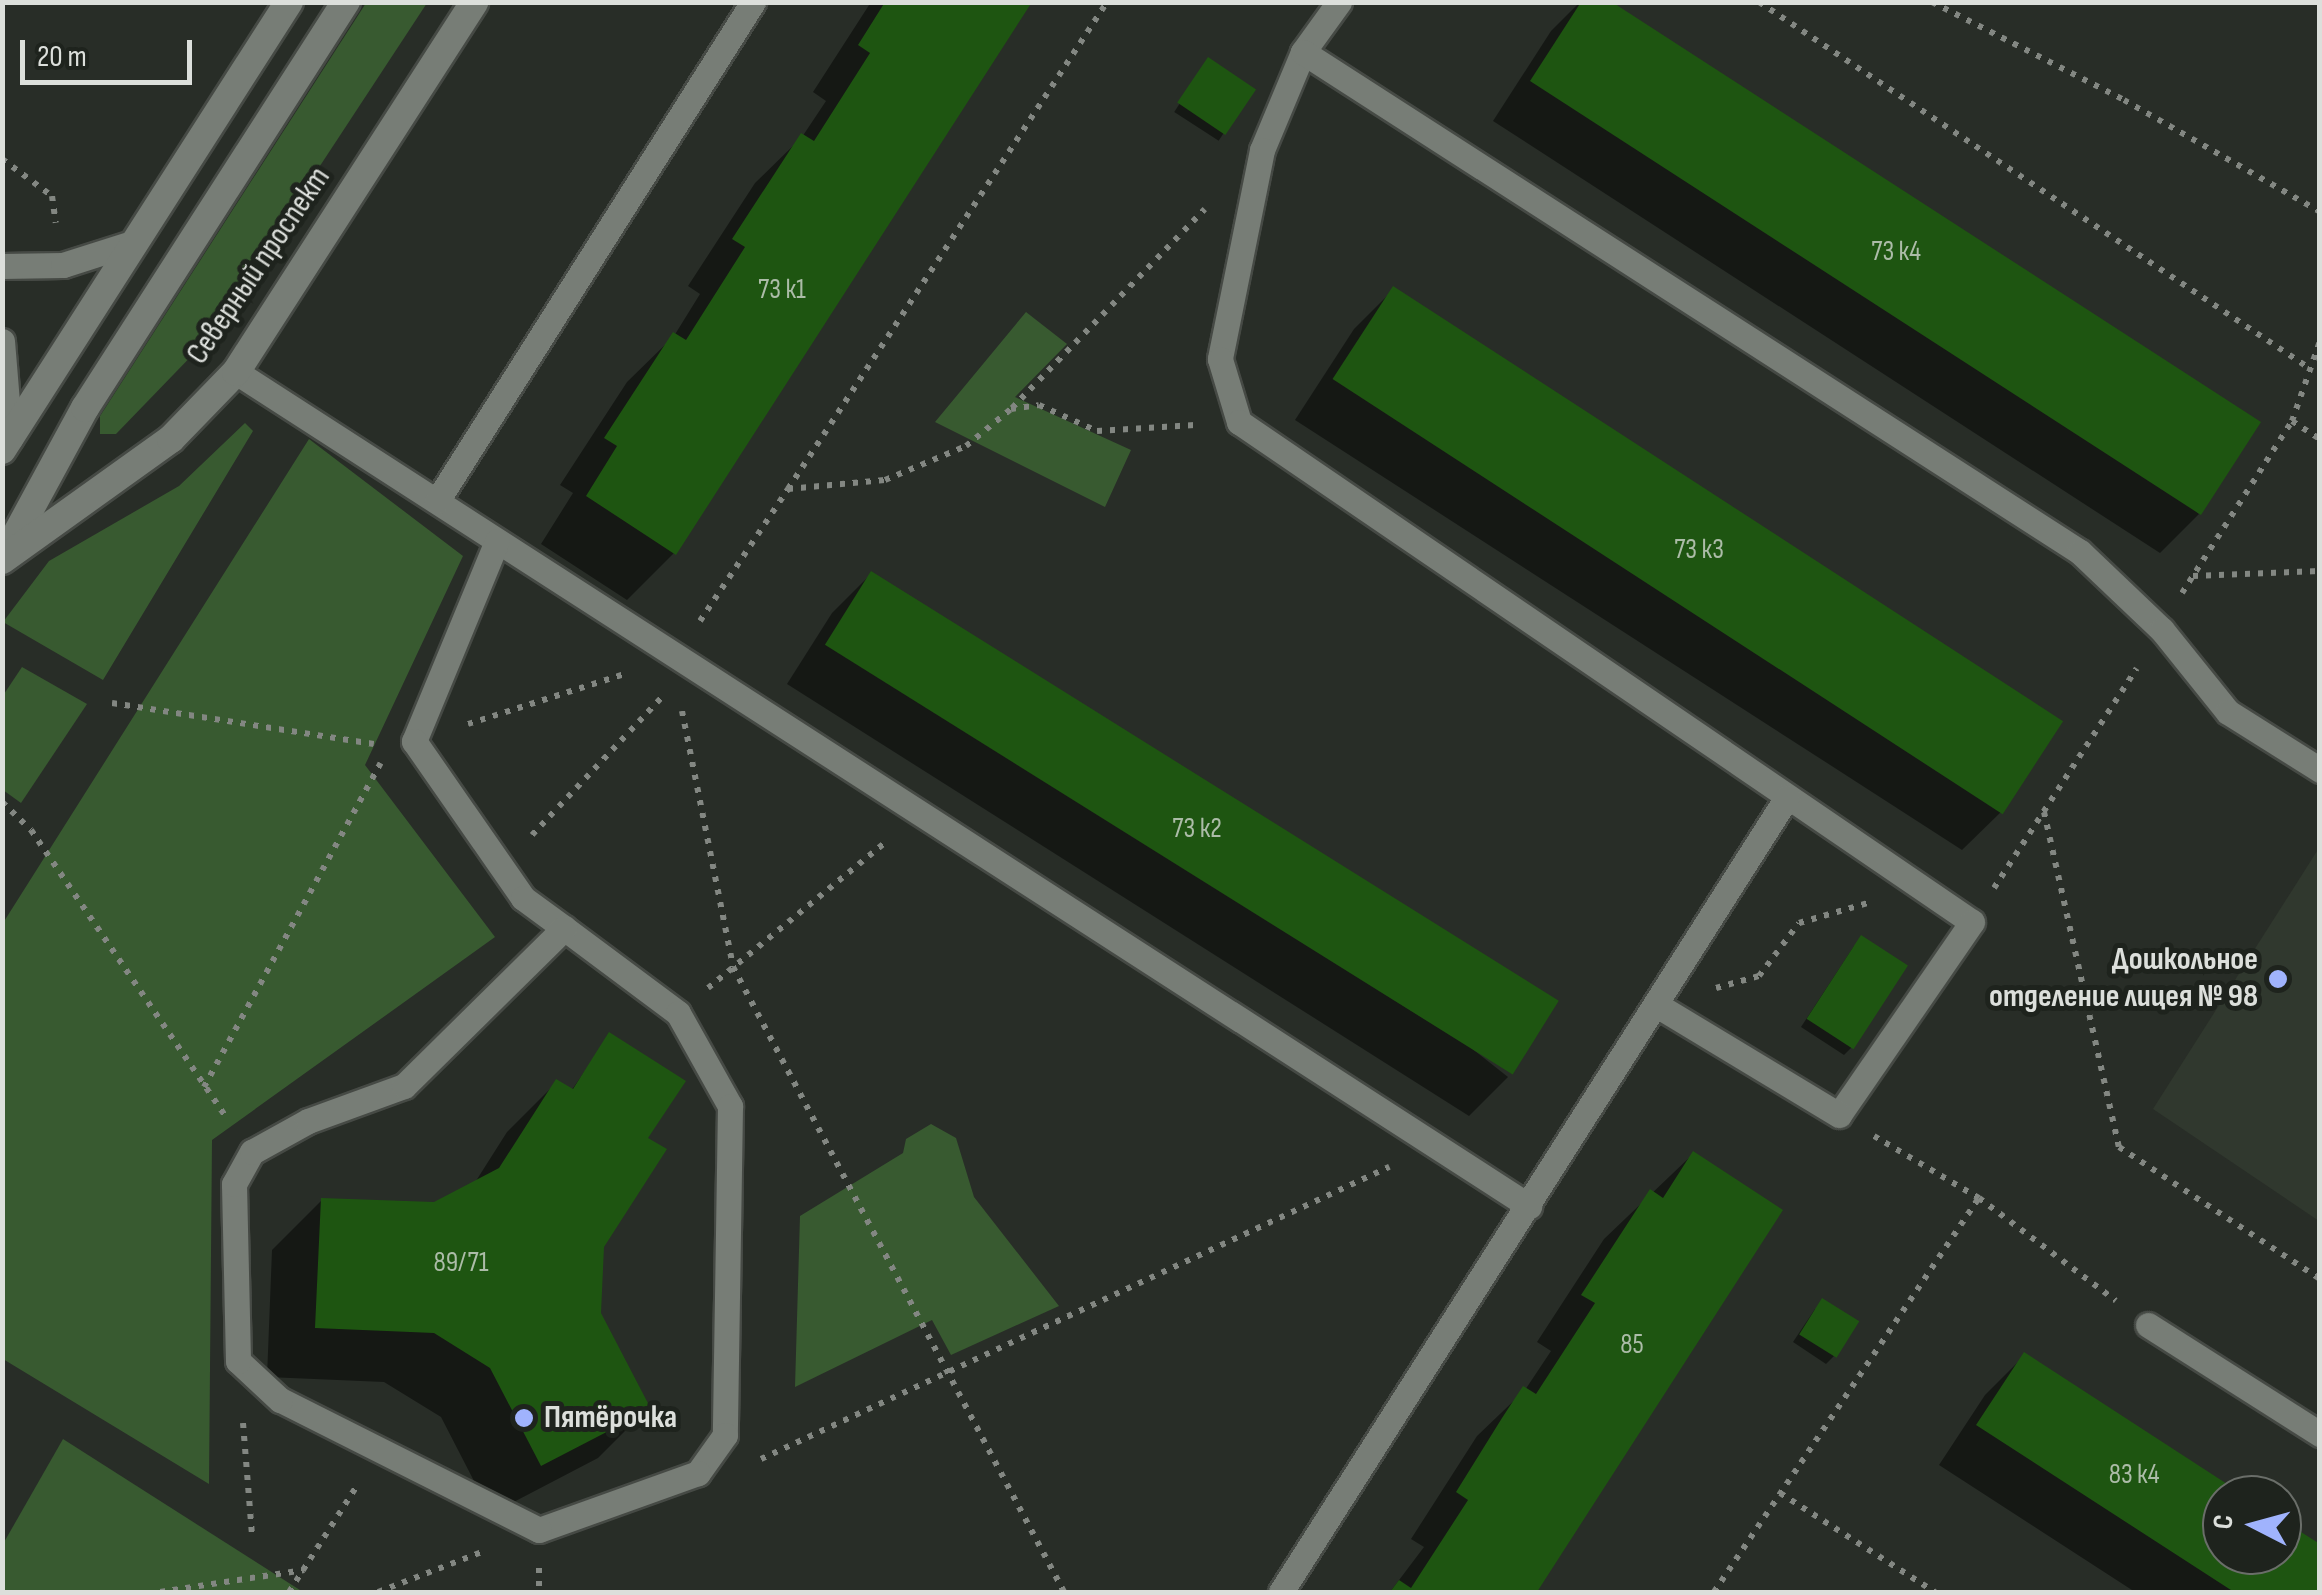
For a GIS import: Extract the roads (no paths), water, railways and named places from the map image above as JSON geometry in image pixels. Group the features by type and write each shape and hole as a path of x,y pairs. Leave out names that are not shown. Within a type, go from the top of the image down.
{"main road":[{"path":"6,444 289,2"},
{"name":"Северный проспект","path":"3,558 85,408 346,2"},
{"name":"Северный проспект","path":"3,558 172,438 236,372 474,2"}],"lane":[{"path":"437,500 753,2"},
{"path":"1339,2 1304,52 1262,150 1220,359 1239,422 1972,922 1838,1115 1657,1005"},
{"path":"1304,52 2080,552 2162,630 2228,712 2320,770"},
{"path":"2,266 63,264 135,242"},
{"path":"2,341 6,444"},
{"path":"236,372 437,500 676,670 920,814 1530,1206"},
{"path":"497,541 414,741 523,898 564,928 678,1013 730,1106 725,1434 698,1473 539,1530 280,1400 238,1361 234,1184 252,1152 308,1122 404,1086 564,928"},
{"path":"1281,1592 1787,797"},
{"path":"2148,1325 2320,1434"}],"place":[{"name":"Дошкольное отделение лицея № 98","path":"2278,979"},
{"name":"Пятёрочка","path":"524,1418"}]}
